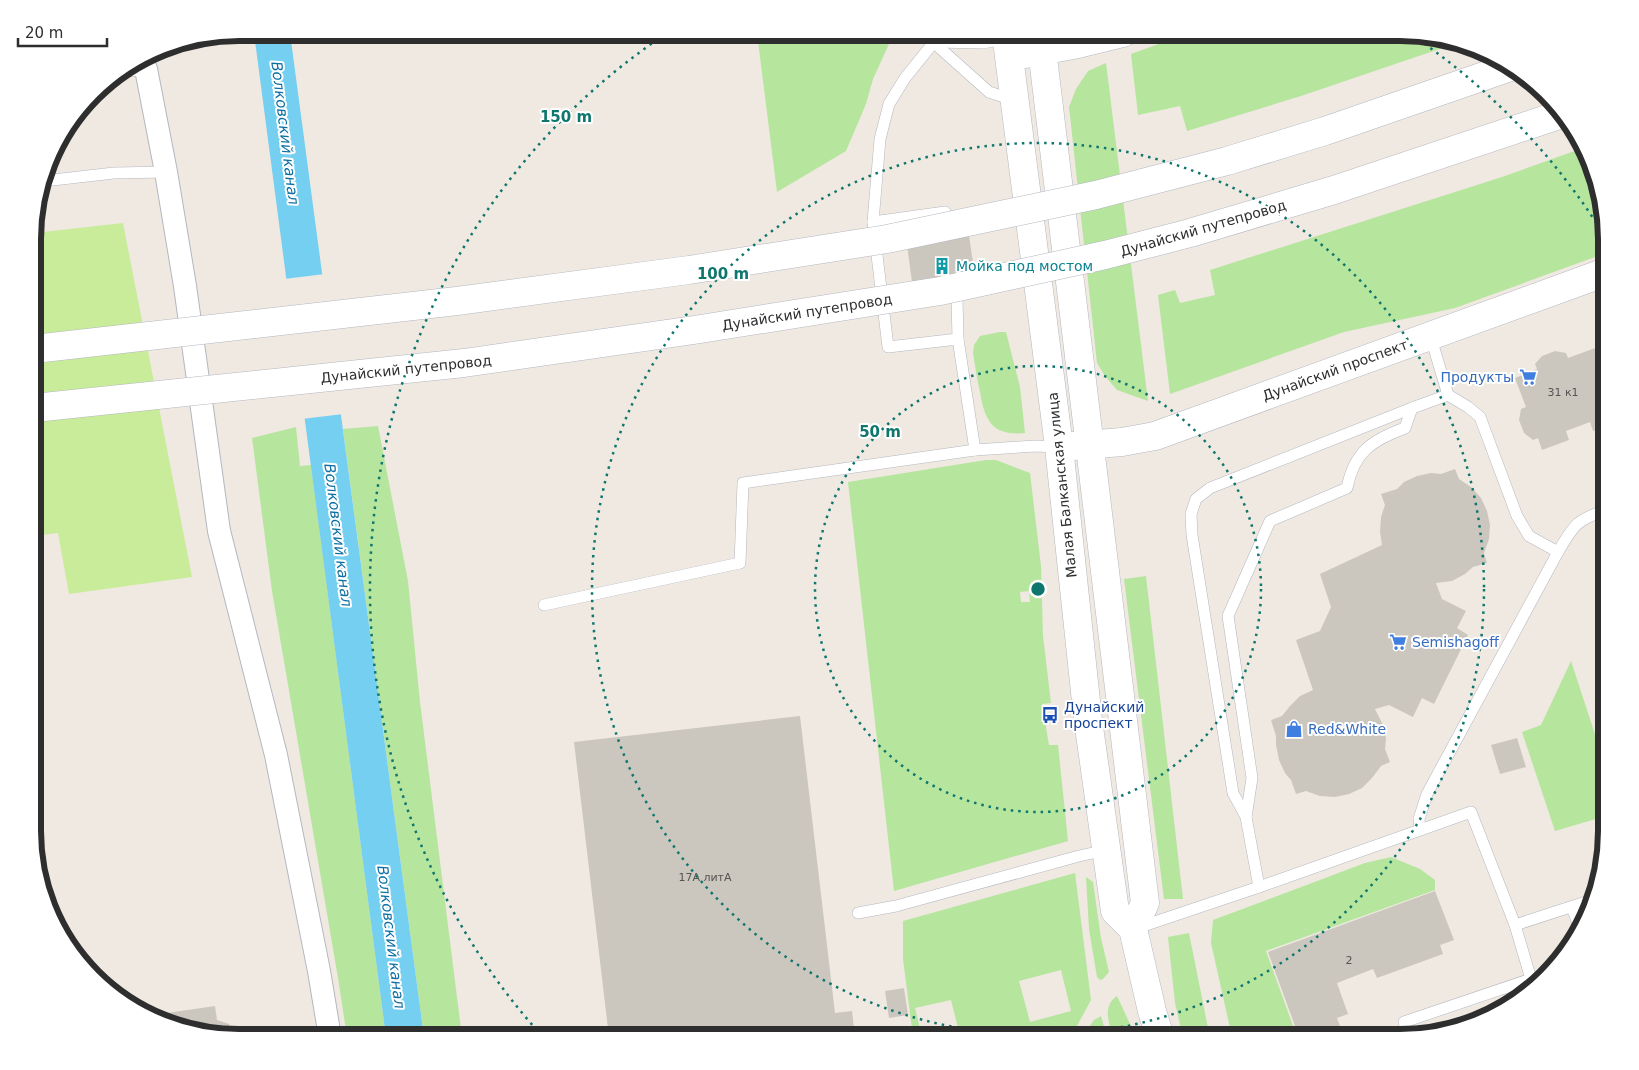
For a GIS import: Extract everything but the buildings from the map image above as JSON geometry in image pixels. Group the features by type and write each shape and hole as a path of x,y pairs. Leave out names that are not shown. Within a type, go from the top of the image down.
{"main road":[{"path":"1007,43 1078,44 1089,41"},
{"path":"1042,42 1145,904 1134,929 1148,995 1158,1029"},
{"name":"Малая Балканская улица","path":"1007,43 1059,447 1087,711 1106,850 1115,911 1134,929"},
{"path":"41,348 476,298 689,270 887,239 1096,195 1227,161 1334,128 1502,70"},
{"name":"Дунайский путепровод","path":"41,407 464,363 704,329 940,291 1105,255 1190,233 1334,190 1555,116"},
{"name":"Дунайский проспект","path":"1059,447 1122,442 1156,436 1598,275"}],"street":[{"path":"145,65 166,172 185,286 219,531 276,755 319,971 329,1029"}],"lane":[{"path":"934,42 1007,43"},
{"path":"934,42 989,92 1015,100"},
{"path":"934,42 905,78 889,104 880,139 873,222 888,347 958,339"},
{"path":"50,180 114,173 166,172"},
{"path":"873,222 945,212 947,232"},
{"path":"957,299 958,339 974,450"},
{"path":"1430,335 1448,396 1468,407 1480,417 1517,516 1529,536 1558,552"},
{"path":"1260,887 1246,817 1234,793 1192,535 1191,514 1196,499 1210,488 1412,408 1448,396"},
{"path":"1246,817 1252,778 1228,616 1270,521 1347,488 1350,471 1360,453 1386,435 1405,428 1412,408"},
{"path":"544,605 740,563 743,483 974,450 1035,446 1059,447"},
{"path":"1420,830 1419,820 1427,794 1558,552 1573,527 1588,516 1598,513"},
{"path":"1134,929 1260,887 1471,812 1515,925 1531,979"},
{"path":"858,913 896,906 1106,850"},
{"path":"1515,925 1584,903"},
{"path":"1572,907 1577,920"},
{"path":"1406,1029 1404,1022 1527,983"}],"green space":[{"path":"758,41 890,41 873,79 866,104 846,151 777,192"},
{"path":"1167,41 1400,41 1446,47 1301,96 1187,131 1180,106 1138,115 1131,54"},
{"path":"1106,63 1148,401 1117,390 1097,363 1069,107 1076,89 1088,71"},
{"path":"1577,150 1583,163 1594,200 1598,256 1455,308 1344,332 1170,394 1158,295 1175,290 1180,303 1215,295 1210,270 1502,177"},
{"path":"123,223 192,577 69,594 58,533 41,535 42,232"},
{"path":"1006,332 1020,387 1025,433 1005,432 998,429 988,419 984,411 973,353 974,345 980,336"},
{"path":"378,426 408,581 420,702 461,1029 423,1029 343,429"},
{"path":"296,427 300,466 311,465 385,1029 346,1029 272,591 252,438"},
{"path":"986,460 996,460 1030,473 1041,566 1043,636 1051,703 1042,704 1049,745 1058,745 1068,841 894,891 848,482","holes":["1029,591 1030,602 1021,602 1020,592"]},
{"path":"1146,576 1183,899 1164,899 1124,579"},
{"path":"1571,661 1598,744 1598,818 1555,831 1522,732 1541,725"},
{"path":"1391,857 1420,869 1435,880 1435,890 1266,951 1294,1029 1230,1029 1211,943 1213,920 1365,863"},
{"path":"1075,873 1091,1000 1075,1029 958,1029 951,1000 915,1008 920,1029 912,1029 903,959 903,921","holes":["1061,970 1071,1011 1030,1022 1019,981"]},
{"path":"1086,877 1093,882 1101,938 1109,972 1100,980 1097,977 1089,929"},
{"path":"1189,933 1208,1029 1181,1029 1175,1003 1168,937"},
{"path":"1117,996 1132,1029 1111,1029 1108,1010 1112,1000"},
{"path":"1101,1016 1105,1029 1088,1029 1094,1020"}],"water":[{"name":"Волковский канал","path":"255,41 291,41 423,1029 385,1029"}],"pier":[{"path":"325,274 343,414 302,419 284,279"}],"place":[{"name":"Мойка под мостом","path":"942,266"},
{"name":"Продукты","path":"1528,377"},
{"name":"Semishagoff","path":"1398,642"},
{"name":"Дунайский проспект","path":"1050,715"},
{"name":"Red&White","path":"1294,729"}]}
